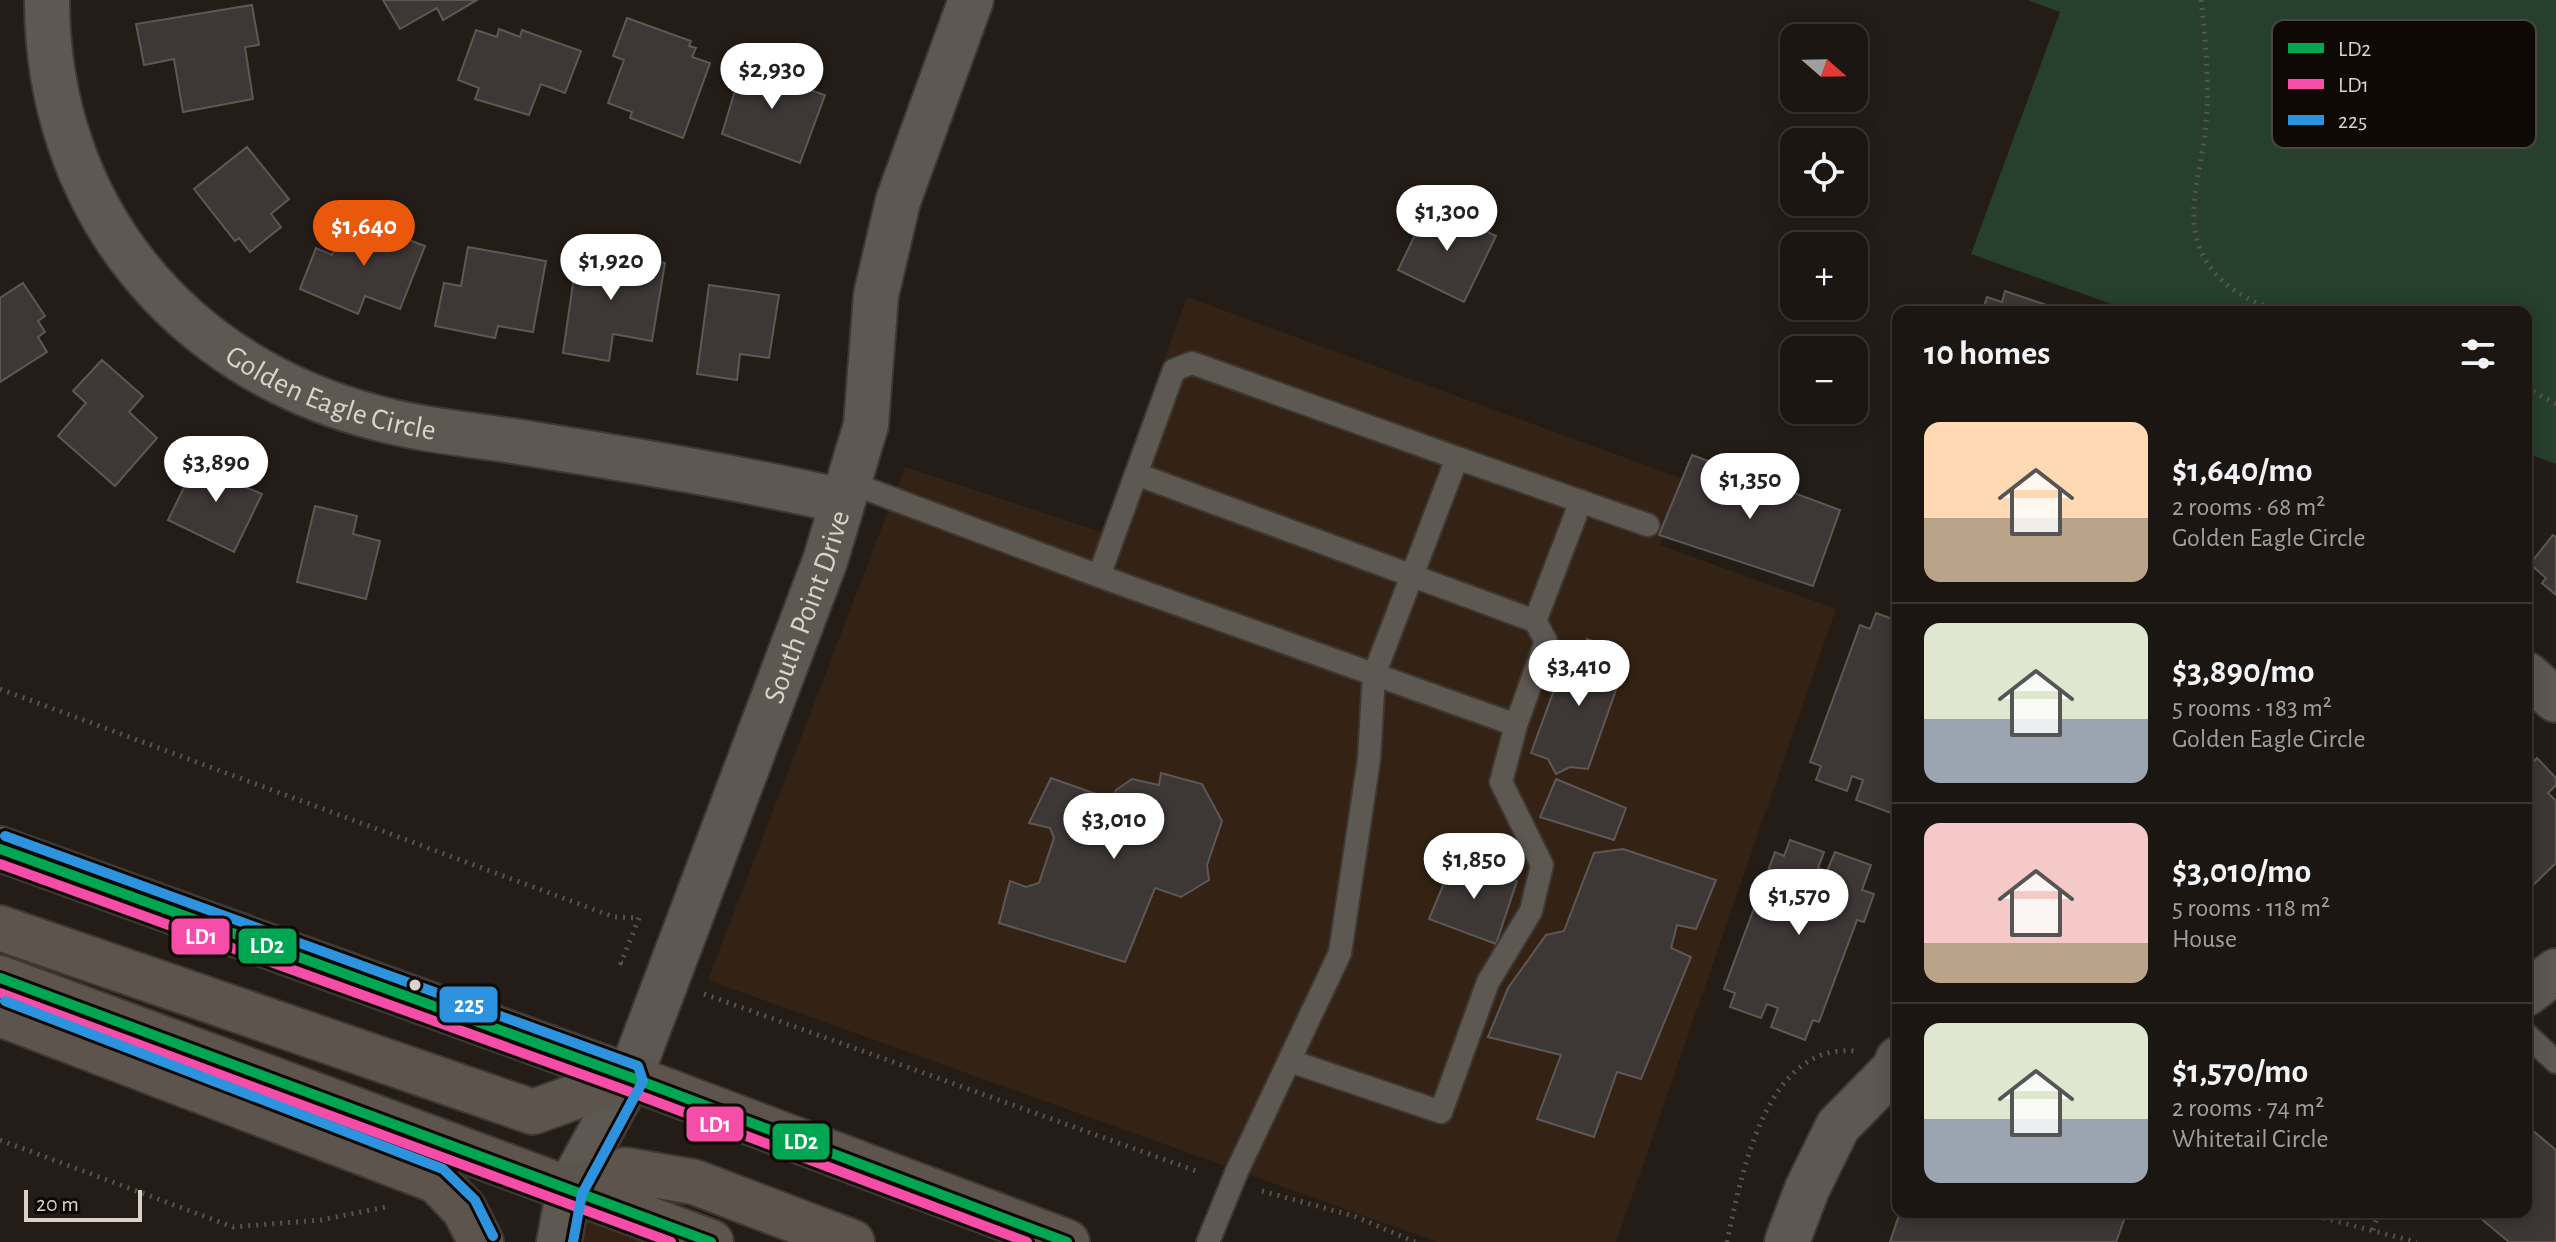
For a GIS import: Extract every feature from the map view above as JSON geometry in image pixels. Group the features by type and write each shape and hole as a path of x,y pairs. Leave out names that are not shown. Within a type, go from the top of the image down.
{"main road":[{"path":"0,849 630,1077 1067,1242"},
{"path":"0,928 533,1112 630,1077"},
{"path":"0,978 711,1242"},
{"path":"0,1014 437,1181 464,1209 481,1242"},
{"path":"569,1189 625,1170 694,1182 852,1242"}],"street":[{"name":"Golden Eagle Circle","path":"47,0 47,33 63,121 95,203 142,277 194,328 280,382 376,418 845,492"},
{"name":"South Point Drive","path":"559,1242 569,1189 630,1077 825,561 866,425 876,295 898,201 962,1"},
{"path":"2532,679 2556,700"},
{"path":"2532,989 2556,971"},
{"path":"1787,1242 1807,1189 1838,1126 1892,1068"}],"lane":[{"path":"1099,576 1174,370 1192,363 1648,525"},
{"path":"1208,1242 1340,953 1369,759 1376,672 1457,458"},
{"path":"1136,474 1535,621 1546,641 1516,725 1501,782 1542,865 1531,911 1488,982 1441,1112 1290,1061"},
{"path":"845,492 1376,672 1516,725"},
{"path":"1535,621 1581,501"},
{"path":"2532,1040 2556,1062"}],"path":[{"path":"2201,0 2207,121 2194,220 2198,244 2225,284 2247,300 2268,306"},
{"path":"2532,391 2556,404"},
{"path":"0,689 614,917 639,918 621,963 668,976 726,1004 1199,1172"},
{"path":"1727,1242 1748,1150 1766,1111 1797,1069 1808,1058 1839,1050 1863,1052 1892,1063"},
{"path":"0,1140 233,1227 321,1220 393,1206"},
{"path":"1257,1190 1354,1216 1415,1242"},
{"path":"2324,1218 2417,1242"},
{"path":"2373,1230 2377,1218"}],"shaded area":[{"path":"1187,297 1683,479 1660,545 1836,609 1616,1242 1437,1242 708,980 905,467 1101,532"},
{"path":"569,1189 714,1242 559,1242"}],"green space":[{"path":"2028,0 2556,0 2556,464 2532,455 2532,306 2117,306 1971,254 2060,12"}],"building":[{"path":"383,0 477,0 443,20 437,8 400,29"},
{"path":"252,5 259,45 245,47 253,99 183,112 174,59 144,65 136,24"},
{"path":"627,18 691,41 689,46 696,48 692,57 710,63 683,138 630,118 632,112 608,103 624,60 613,56"},
{"path":"499,29 520,37 522,30 581,51 565,93 541,84 529,115 475,99 479,88 458,80 476,30 497,37"},
{"path":"745,57 790,74 787,82 825,95 800,163 722,134"},
{"path":"247,147 289,199 271,214 281,227 250,252 239,238 235,241 194,189"},
{"path":"1430,204 1496,236 1464,302 1398,270"},
{"path":"350,217 425,246 400,309 365,296 358,314 300,289 316,248 332,255"},
{"path":"468,247 546,261 533,332 498,326 495,338 435,326 444,283 461,286"},
{"path":"578,249 665,263 652,341 613,334 609,361 563,353"},
{"path":"23,283 45,316 38,321 45,332 38,337 47,352 0,382 0,298"},
{"path":"709,285 779,295 769,358 740,354 737,380 697,374"},
{"path":"2005,291 2049,306 1984,306 1987,297 2002,302"},
{"path":"102,360 143,396 129,412 157,438 115,486 58,436 86,403 73,391"},
{"path":"202,451 214,457 212,461 249,479 245,487 262,494 234,552 168,520"},
{"path":"1692,455 1840,510 1813,586 1659,535"},
{"path":"315,506 357,516 353,534 380,541 366,599 297,582"},
{"path":"2553,535 2556,537 2556,595 2542,583 2546,578 2532,566 2532,561"},
{"path":"1876,613 1892,619 1891,813 1856,800 1863,780 1852,776 1847,791 1816,780 1821,766 1810,762 1860,625 1870,629"},
{"path":"1587,639 1621,652 1617,667 1623,670 1588,769 1570,767 1556,774 1548,759 1531,753 1565,660 1578,658"},
{"path":"2537,758 2556,778 2556,785 2548,793 2556,801 2556,863 2532,886 2532,763"},
{"path":"1161,773 1202,784 1222,821 1207,865 1209,880 1181,897 1155,888 1125,962 999,923 1010,881 1026,887 1039,883 1054,838 1050,828 1029,823 1051,778 1113,800 1116,790 1132,779 1159,785"},
{"path":"1556,779 1626,808 1614,840 1540,817"},
{"path":"1790,840 1824,852 1818,868 1827,871 1835,852 1871,865 1862,890 1874,894 1864,922 1857,920 1819,1022 1813,1020 1805,1040 1771,1027 1778,1008 1767,1004 1761,1018 1730,1007 1735,993 1724,989 1775,852 1784,856"},
{"path":"1623,849 1716,880 1696,929 1677,925 1671,948 1691,957 1641,1079 1617,1072 1594,1137 1537,1119 1561,1055 1488,1037 1508,988 1546,935 1564,931 1594,853"},
{"path":"1455,857 1517,881 1496,944 1429,919"},
{"path":"2532,1130 2556,1150 2556,1242 2509,1242 2480,1218 2532,1218"},
{"path":"1898,1218 2125,1218 2116,1242 1890,1242"}],"transit line":[{"name":"225","path":"5,836 638,1066 643,1081 582,1194 573,1242"},
{"name":"LD2","path":"0,849 630,1077 1067,1242"},
{"name":"LD1","path":"0,864 625,1090 1027,1242"},
{"name":"LD2","path":"0,978 711,1242"},
{"name":"LD1","path":"0,993 671,1242"},
{"name":"225","path":"5,1001 443,1169 475,1200 493,1236"}]}
